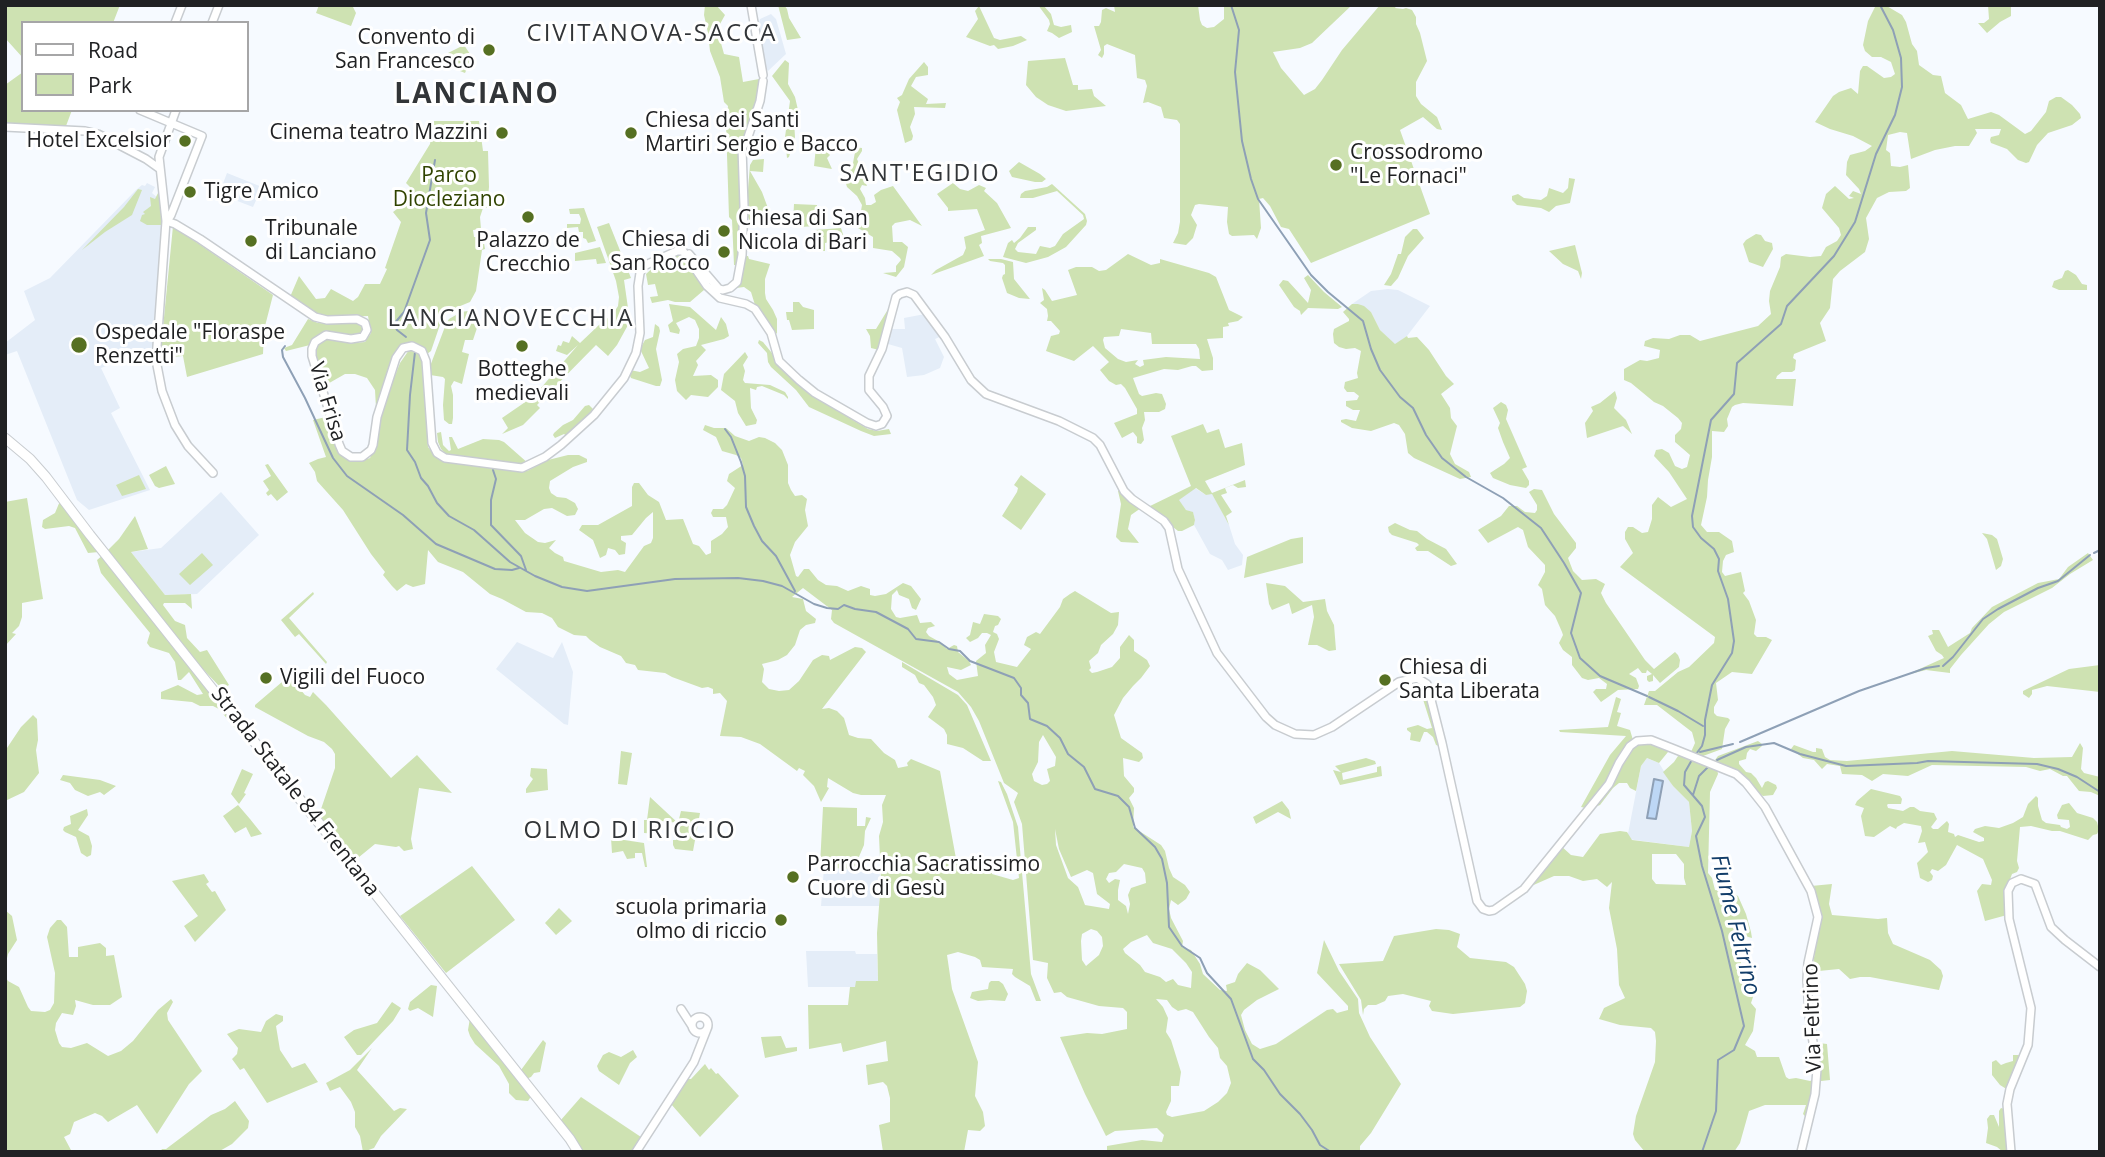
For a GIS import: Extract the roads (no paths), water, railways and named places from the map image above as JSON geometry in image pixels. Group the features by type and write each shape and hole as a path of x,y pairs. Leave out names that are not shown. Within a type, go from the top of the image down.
{"main road":[{"name":"Strada Statale 84 Frentana","path":"5,438 46,477 578,1152"}],"street":[{"path":"687,252 719,289 728,289 735,284 742,255 742,148 760,101 763,78 751,5"},
{"path":"143,112 202,136 171,215 166,221"},
{"path":"175,112 159,157 166,221 156,360 158,378 175,425 188,446 213,473"},
{"path":"5,127 99,134 160,169"},
{"path":"146,159 159,157"},
{"name":"Via Frisa","path":"166,221 192,234 315,317 327,320 357,319 365,323 367,330 363,337 351,339 326,335 316,342 312,349 339,444 346,455 351,457 362,457 371,450 379,410 396,358 403,348 412,346 422,351 426,360 432,443 437,453 445,458 522,468 545,457 594,415 624,378 636,353 640,333 640,274 650,263 677,251 683,251 720,298 755,309 771,333 776,355 785,367 815,393 872,425 882,424 887,416 869,390 869,376 882,349 897,298 900,293 907,292 914,295 945,337 971,380 986,394 1068,425 1093,438 1100,445 1124,491 1164,521 1169,528 1178,569 1189,594"},
{"name":"Via Feltrino","path":"1189,594 1209,639 1226,666 1266,717 1284,730 1306,735 1320,733 1399,682 1417,678 1427,684 1477,901 1483,909 1494,910 1524,889 1609,784 1630,746 1637,741 1651,740 1703,760 1736,774 1746,783 1765,807 1811,891 1818,917 1807,979 1817,1069 1815,1094 1801,1152"},
{"path":"2011,1152 2007,1104 2010,1089 2028,1045 2031,1008 2009,919 2008,891 2012,883 2025,879 2035,884 2051,927 2100,967"},
{"path":"681,1009 694,1028 700,1045"},
{"path":"636,1152 694,1062 707,1029 707,1021 701,1018 695,1020 694,1028"},
{"path":"694,1028 702,1033 707,1029"}],"water":[{"path":"1654,779 1663,781 1656,819 1647,818"}],"waterway":[{"name":"Fiume Feltrino","path":"1231,5 1239,30 1235,72 1242,141 1258,199 1311,275 1363,321 1380,370 1400,397 1413,408 1426,435 1442,458 1466,477 1503,498 1541,528 1581,593 1571,633 1580,658 1600,676 1647,696"},
{"path":"1696,754 1705,735 1712,685 1732,653 1734,641 1728,599 1718,571 1719,559 1714,549 1693,527 1692,516 1711,420 1734,394 1737,363 1781,324 1787,306 1834,256 1855,222 1876,154 1895,115 1902,87 1901,58 1893,30 1880,5"},
{"path":"406,337 394,324 404,312 430,240 426,213 435,160"},
{"path":"285,346 282,350 283,357 333,458 347,476 403,515 436,544 495,569 519,568"},
{"path":"415,352 407,450 421,478 449,516 474,530 510,562 535,576 562,587 587,591 675,579 738,578 763,581 782,586 814,604 827,608 838,609 844,605 876,612 908,629 916,639 939,642 949,649 960,651 970,661 1014,678 1021,688 1021,695 1028,703 1030,719 1047,726 1060,738 1068,754 1084,767 1095,789 1118,796 1129,807 1135,828 1155,847 1162,859 1167,883 1169,927 1182,946 1200,958 1207,973 1231,999 1253,1059 1280,1094 1300,1114 1320,1145 1331,1152"},
{"path":"725,429 741,462 745,476 746,507 754,526 762,541 776,556 795,591"},
{"path":"493,470 496,479 491,500 491,525 521,556 526,570"},
{"path":"2094,553 2100,550"},
{"path":"1943,666 1983,619 2038,588 2058,581 2090,555"},
{"path":"1740,742 1859,691 1939,666"},
{"name":"Fiume Feltrino","path":"1649,697 1703,726"},
{"path":"1717,760 1746,747 1774,743 1800,754 1846,766 1928,761 2037,764 2077,777 2100,792"},
{"path":"1700,752 1733,744"},
{"name":"Fiume Feltrino","path":"1693,758 1685,772 1684,785 1702,806 1705,817 1696,836 1744,1026 1734,1050 1718,1060 1716,1111 1702,1152"},
{"path":"1693,795 1699,776 1708,767"}],"place":[{"name":"Convento di San Francesco","path":"489,50"},
{"name":"Cinema teatro Mazzini","path":"502,133"},
{"name":"Chiesa dei Santi Martiri Sergio e Bacco","path":"631,133"},
{"name":"Hotel Excelsior","path":"185,141"},
{"name":"Crossodromo \"Le Fornaci\"","path":"1336,165"},
{"name":"Tigre Amico","path":"190,192"},
{"name":"Palazzo de Crecchio","path":"528,217"},
{"name":"Chiesa di San Nicola di Bari","path":"724,231"},
{"name":"Tribunale di Lanciano","path":"251,241"},
{"name":"Chiesa di San Rocco","path":"724,252"},
{"name":"Ospedale \"Floraspe Renzetti\"","path":"79,345"},
{"name":"Botteghe medievali","path":"522,346"},
{"name":"Vigili del Fuoco","path":"266,678"},
{"name":"Chiesa di Santa Liberata","path":"1385,680"},
{"name":"Parrocchia Sacratissimo Cuore di Gesù","path":"793,877"},
{"name":"scuola primaria olmo di riccio","path":"781,920"}],"district":[{"name":"CIVITANOVA-SACCA","path":"652,34"},
{"name":"LANCIANO","path":"477,95"},
{"name":"SANT'EGIDIO","path":"920,174"},
{"name":"LANCIANOVECCHIA","path":"511,319"},
{"name":"OLMO DI RICCIO","path":"630,831"}],"park label":[{"name":"Parco Diocleziano","path":"449,188"}]}
